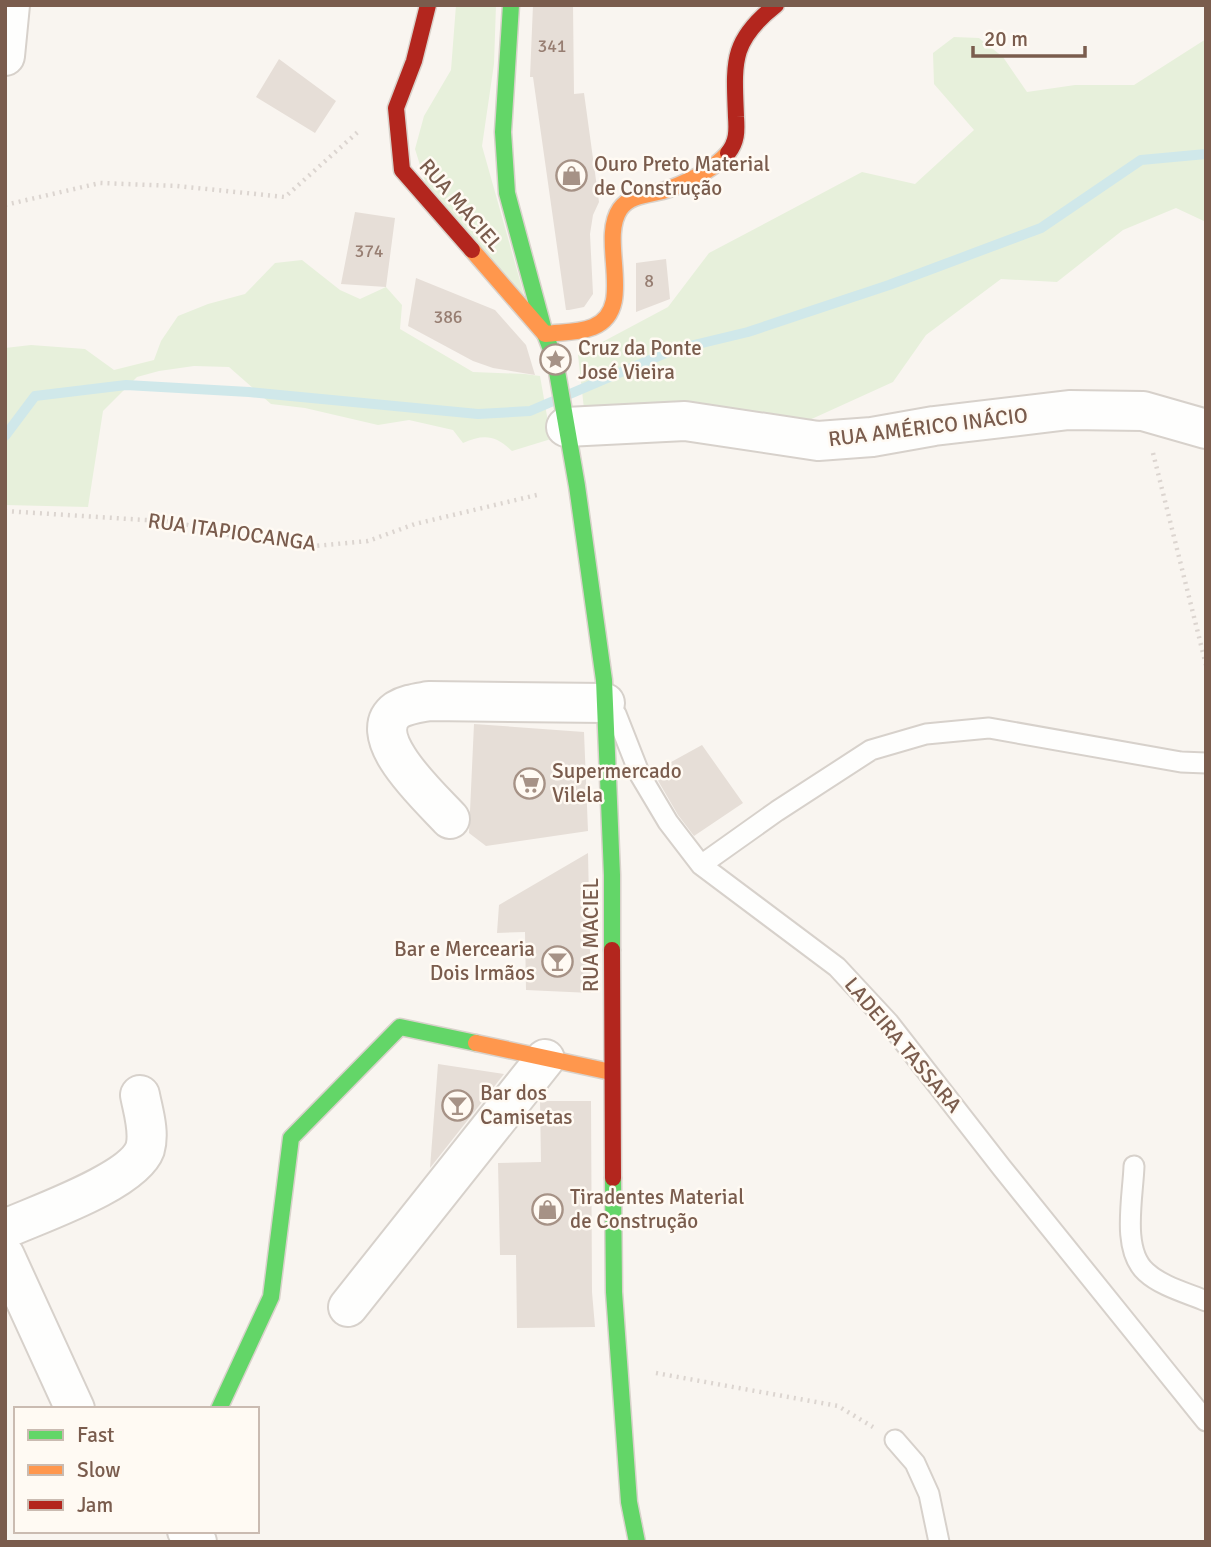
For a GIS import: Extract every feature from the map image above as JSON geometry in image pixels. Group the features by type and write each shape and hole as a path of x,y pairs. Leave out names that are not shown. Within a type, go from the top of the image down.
{"main road":[{"name":"RUA MACIEL","path":"428,5 414,61 396,108 401,170 545,334"},
{"name":"RUA MACIEL","path":"511,5 503,132 507,193 545,334 555,360 577,486 605,691 612,875 614,1292 629,1502 636,1542"},
{"path":"545,334 597,325 613,306 616,285 612,258 612,223 621,207 633,199 696,177 722,160 735,144 735,65 740,41 749,26 776,5"},
{"path":"220,1407 271,1297 291,1138 400,1027 611,1072"}],"street":[{"path":"5,56 10,5"},
{"name":"RUA AMÉRICO INÁCIO","path":"565,416 685,421 818,440 872,437 934,426 1069,411 1143,411 1206,429"},
{"path":"450,819 402,769 388,734 389,719 395,712 406,706 429,701 605,691"},
{"path":"348,1307 545,1059"},
{"path":"5,1229 91,1191 120,1176 136,1162 145,1148 146,1126 139,1095"},
{"path":"5,1255 74,1407"}],"lane":[{"name":"LADEIRA TASSARA","path":"605,691 639,775 668,822 701,865 837,967 890,1023 1010,1178 1206,1421"},
{"path":"701,865 777,811 871,750 926,734 989,728 1181,762 1206,763"},
{"path":"1134,1166 1131,1237 1132,1251 1137,1262 1147,1274 1206,1301"},
{"path":"895,1440 915,1463 929,1494 939,1542"}],"path":[{"path":"5,205 100,183 285,197 367,123 396,108"},
{"path":"1143,411 1206,665"},
{"name":"RUA ITAPIOCANGA","path":"5,511 176,522 232,536 315,547 368,541 415,524 577,486"},
{"path":"621,1366 838,1406 895,1440"}],"green space":[{"path":"456,5 496,5 494,64 482,146 530,316 432,204 415,149 424,116 451,70"},
{"path":"954,37 979,38 1003,57 1027,92 1075,85 1134,85 1206,39 1206,222 1176,208 1123,230 1057,282 1001,279 926,335 893,382 794,427 584,409 578,355 668,307 709,253 862,172 915,184 974,130 934,84 933,53"},
{"path":"302,260 340,290 360,299 386,287 402,305 400,329 473,372 540,376 551,439 512,451 495,439 483,437 463,443 453,430 409,420 378,425 305,408 271,404 229,367 194,366 137,377 103,411 88,507 5,505 5,348 31,345 85,349 114,370 154,360 161,341 178,316 245,294 275,263"}],"building":[{"path":"533,5 573,5 574,94 584,93 599,202 593,215 590,234 593,294 584,307 569,310 566,310 533,77 530,77"},
{"path":"279,59 336,101 315,133 256,97"},
{"path":"355,212 395,218 386,287 341,284"},
{"path":"666,259 670,299 636,312 636,263"},
{"path":"416,278 495,310 526,345 535,375 493,368 473,361 408,326"},
{"name":"Supermercado Vilela","path":"474,724 584,732 588,831 486,846 469,833"},
{"path":"702,745 743,803 694,836 678,815 653,772"},
{"path":"588,853 591,993 526,990 525,932 497,933 499,905"},
{"name":"Bar dos Camisetas","path":"438,1064 504,1074 430,1168"},
{"name":"Tiradentes Material de Construção","path":"540,1101 591,1101 592,1292 595,1327 517,1328 516,1255 500,1255 498,1163 541,1162"}],"waterway":[{"path":"5,436 35,396 126,385 249,392 478,414 530,411 673,350 748,332 889,285 1041,228 1141,160 1206,154"}],"traffic: fast":[{"path":"511,5 503,132 507,193 545,334 555,360 577,486 604,680 612,875 612,950"},
{"path":"220,1407 271,1297 291,1138 400,1027 476,1043"},
{"path":"613,1178 614,1292 629,1502 637,1542"}],"traffic: slow":[{"path":"472,250 545,334 593,327 606,318 613,305 614,223 620,209 636,197 669,189 693,179 728,153"},
{"path":"476,1043 611,1072"}],"traffic: jam":[{"path":"428,5 414,61 396,108 402,170 472,250"},
{"path":"728,153 736,132 735,82 738,54 750,30 776,5"},
{"path":"612,950 613,1178"}],"place":[{"name":"Ouro Preto Material de Construção","path":"571,176"},
{"name":"Cruz da Ponte José Vieira","path":"555,360"},
{"name":"Supermercado Vilela","path":"529,783"},
{"name":"Bar e Mercearia Dois Irmãos","path":"558,961"},
{"name":"Bar dos Camisetas","path":"457,1105"},
{"name":"Tiradentes Material de Construção","path":"547,1209"}]}
